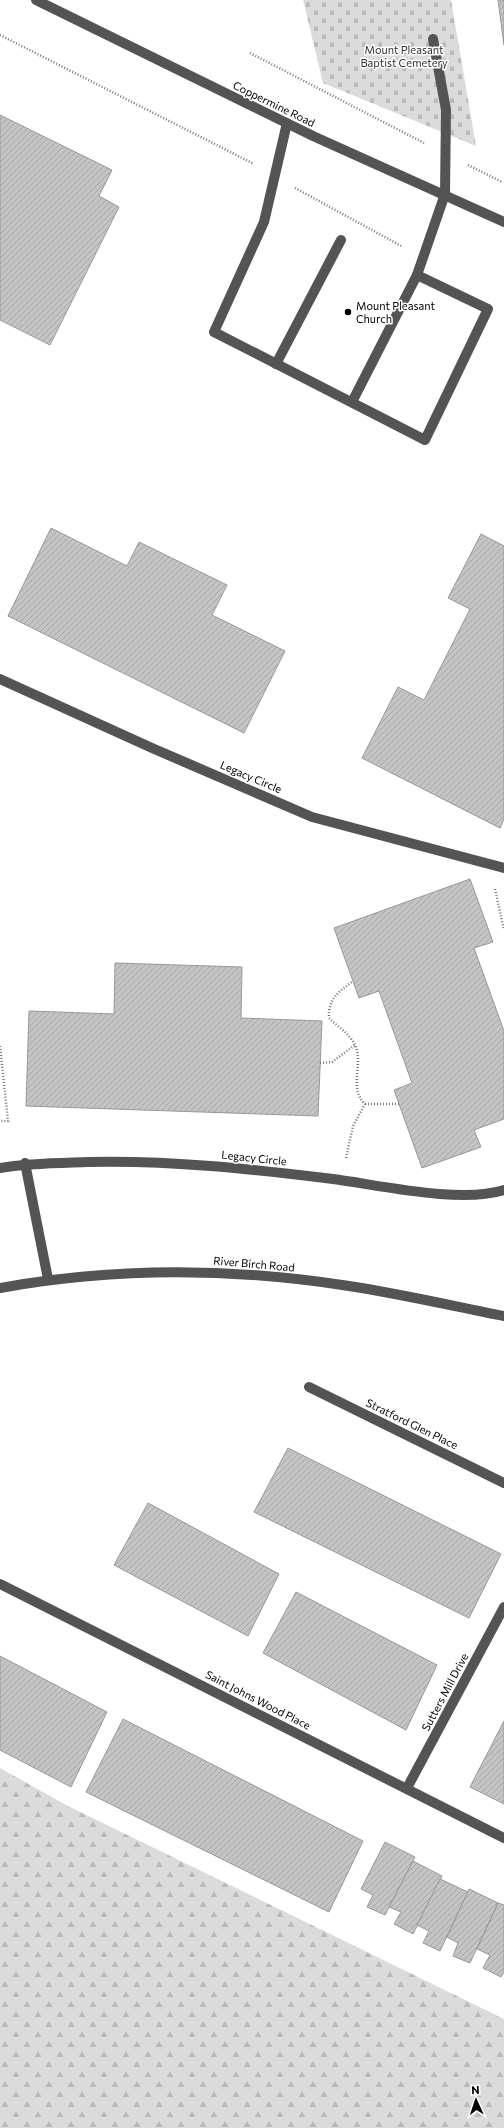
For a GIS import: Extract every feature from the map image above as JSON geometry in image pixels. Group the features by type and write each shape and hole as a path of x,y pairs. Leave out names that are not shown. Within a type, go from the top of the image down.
{"street":[{"name":"Coppermine Road","path":"36,0 287,123 504,222"},
{"path":"352,402 417,275 445,194 446,110 433,39"},
{"path":"287,123 264,222 214,332 425,440 488,309 417,275"},
{"path":"276,364 340,240"},
{"name":"Legacy Circle","path":"0,679 152,748 312,817 504,868"},
{"name":"Legacy Circle","path":"0,1168 25,1163 107,1162 190,1164 342,1180 451,1195 494,1193 504,1190"},
{"path":"25,1163 48,1279"},
{"name":"River Birch Road","path":"0,1288 48,1279 179,1271 253,1275 350,1286 504,1316"},
{"name":"Stratford Glen Place","path":"309,1387 504,1483"},
{"name":"Saint Johns Wood Place","path":"0,1584 504,1838"},
{"name":"Sutters Mill Drive","path":"407,1788 504,1607"}],"path":[{"path":"250,53 502,182"},
{"path":"504,868 495,890 504,930"},
{"path":"353,981 335,995 328,1009 329,1018 349,1036 355,1045 358,1054 357,1088 359,1097 365,1104 399,1104"},
{"path":"320,1063 332,1062 355,1045"},
{"path":"0,1046 8,1120 0,1122"},
{"path":"342,1180 352,1126 365,1104"}],"green space":[{"name":"Mount Pleasant Baptist Cemetery","path":"303,0 451,0 476,146 323,83"},
{"path":"0,1768 66,1805 504,2019 504,2128 0,2128"}],"building":[{"path":"498,0 504,0 504,45"},
{"path":"0,115 112,170 99,196 119,207 50,345 0,320"},
{"path":"51,528 127,566 139,542 227,585 212,615 285,651 244,733 8,616"},
{"path":"481,534 504,546 504,819 500,828 362,758 398,687 424,700 470,609 448,598"},
{"path":"470,879 493,942 474,948 504,1031 504,1119 474,1130 481,1147 422,1168 394,1090 412,1083 379,991 359,998 334,928"},
{"path":"115,963 242,967 241,1018 322,1021 318,1116 26,1106 29,1011 114,1014"},
{"path":"288,1448 501,1554 469,1618 254,1512"},
{"path":"148,1503 279,1574 248,1636 114,1565"},
{"path":"296,1592 437,1665 406,1730 263,1653"},
{"path":"0,1656 107,1712 71,1787 0,1750"},
{"path":"123,1719 363,1841 329,1912 86,1792"},
{"path":"504,1721 504,1804 470,1787"},
{"path":"385,1842 415,1857 385,1915 367,1907 373,1895 361,1889"},
{"path":"413,1861 442,1876 413,1934 394,1924 401,1912 389,1907"},
{"path":"440,1879 468,1892 440,1951 423,1943 429,1931 417,1925"},
{"path":"469,1889 498,1903 470,1963 453,1956 458,1943 447,1937"},
{"path":"498,1903 504,1905 504,1972 501,1977 483,1968 490,1955 477,1949"}],"place":[{"name":"Mount Pleasant Church","path":"348,312"}]}
